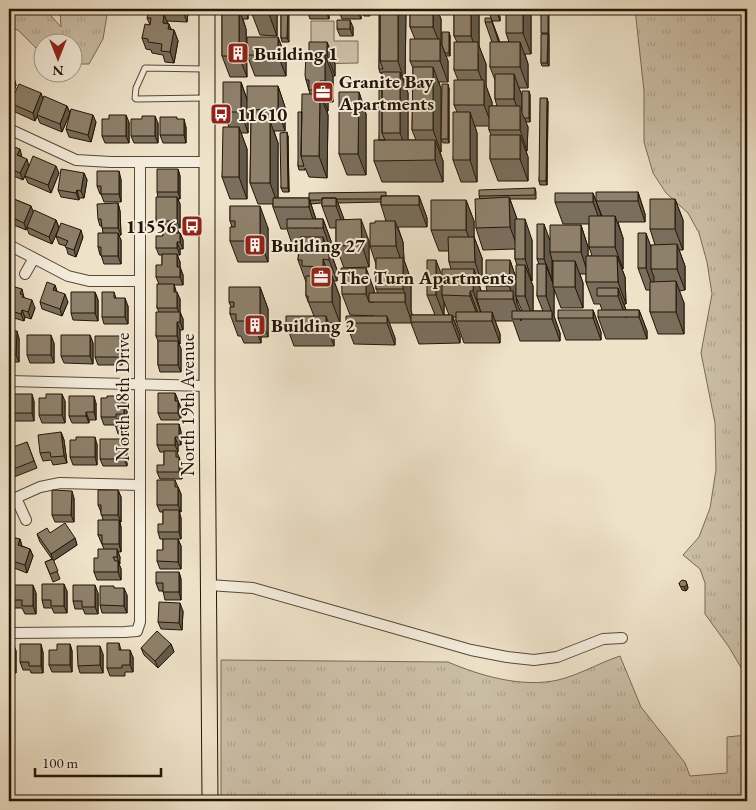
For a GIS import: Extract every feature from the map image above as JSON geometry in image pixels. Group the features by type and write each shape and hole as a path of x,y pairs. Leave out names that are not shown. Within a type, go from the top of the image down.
{"main road":[{"name":"North 19th Avenue","path":"207,9 210,801"}],"street":[{"path":"9,129 76,160 92,162 208,162"},
{"name":"North 18th Drive","path":"9,633 137,631 140,622 140,162"},
{"path":"9,244 68,276 88,281 140,281"},
{"path":"25,274 34,258"},
{"path":"9,380 207,386"},
{"path":"26,520 12,499 40,487 60,483 140,485"},
{"path":"208,586 253,588 471,650 507,657 534,660 557,656 603,639 622,638"}],"lane":[{"path":"207,69 145,68 136,88 135,98 208,98"}],"green space":[{"path":"9,9 45,9 61,27 60,9 108,9 103,39 89,64 82,64 82,32 32,32 32,44 18,30 9,28"},
{"path":"635,9 747,9 747,678 729,647 705,614 705,583 700,569 683,555 699,537 710,508 716,470 715,423 701,353 712,294 707,262 699,233 688,213 666,193 653,173 644,142 644,91"},
{"path":"311,21 334,21 334,41 358,41 358,63 311,64"},
{"path":"620,656 641,707 685,763 690,776 727,773 727,737 747,735 747,801 221,801 221,660 448,662 488,676 530,683 566,678"}],"building":[{"path":"155,9 183,9 183,11"},
{"path":"222,9 239,9 239,56 222,56"},
{"path":"252,9 269,9 269,14 252,14"},
{"path":"281,9 288,9 287,38 281,38"},
{"path":"362,9 369,9 369,13 362,13"},
{"path":"380,9 398,9 398,61 380,61"},
{"path":"410,9 433,9 433,27 410,27"},
{"path":"454,9 471,9 471,36 454,36"},
{"path":"506,9 523,9 523,33 506,33"},
{"path":"541,9 548,9 548,33 541,33"},
{"path":"149,11 164,14 163,23 169,24 168,29 174,30 170,52 161,51 162,44 148,42 148,39 142,38 145,24 150,25 151,18 147,18"},
{"path":"379,14 380,61 383,69 379,69"},
{"path":"485,18 491,18 492,22 485,22"},
{"path":"337,20 350,20 350,29 337,29"},
{"path":"442,32 449,32 449,53 445,53 442,45"},
{"path":"541,34 548,34 547,63 541,63"},
{"path":"247,37 278,37 278,55 247,55"},
{"path":"410,39 440,39 440,61 410,61"},
{"path":"309,42 327,42 325,81 320,81 320,90 309,90 309,80 306,80 306,54 309,54"},
{"path":"454,42 478,42 478,70 454,70"},
{"path":"490,42 520,42 520,67 490,67"},
{"path":"413,67 433,67 433,130 412,130"},
{"path":"382,72 400,72 400,133 382,133"},
{"path":"495,74 514,74 514,99 495,99"},
{"path":"9,76 14,78 9,92"},
{"path":"454,80 484,80 484,105 454,105"},
{"path":"223,82 241,82 241,112 223,112"},
{"path":"19,84 41,93 33,113 10,103"},
{"path":"442,84 448,84 448,139 441,139"},
{"path":"247,86 278,86 278,109 247,110"},
{"path":"379,90 382,90 382,133 385,140 379,140"},
{"path":"522,91 529,91 529,118 524,118 522,113"},
{"path":"339,92 359,92 358,154 339,154"},
{"path":"302,94 320,94 319,156 301,156"},
{"path":"44,96 67,106 60,124 37,115"},
{"path":"540,98 547,98 546,181 539,181"},
{"path":"489,106 520,106 520,130 489,130"},
{"path":"71,109 93,115 88,135 66,129"},
{"path":"298,112 302,112 301,156 304,166 298,166"},
{"path":"453,112 470,112 470,160 453,160"},
{"path":"109,115 126,115 126,136 102,136 102,119 109,119"},
{"path":"142,116 155,116 155,136 131,136 131,119 142,119"},
{"path":"160,117 184,119 184,135 160,135"},
{"path":"251,121 270,121 270,183 250,183"},
{"path":"223,127 239,127 239,177 222,177"},
{"path":"287,132 288,188 281,188 280,133"},
{"path":"490,135 520,135 520,159 490,159"},
{"path":"374,140 435,140 435,160 374,161"},
{"path":"9,145 20,149 17,155 27,159 20,173 9,168"},
{"path":"33,156 56,166 48,185 25,176"},
{"path":"61,169 84,173 81,191 77,190 76,193 58,190"},
{"path":"157,169 178,169 178,192 157,192"},
{"path":"97,171 119,171 119,194 101,194 101,186 97,186"},
{"path":"535,188 535,195 479,196 479,190"},
{"path":"386,192 386,196 381,196 381,199 322,198 322,200 309,200 309,193"},
{"path":"596,192 638,192 638,201 596,201"},
{"path":"555,193 593,193 593,202 555,202"},
{"path":"381,196 419,196 419,205 381,205"},
{"path":"9,197 31,206 24,223 9,216"},
{"path":"156,197 177,197 177,221 156,221"},
{"path":"509,197 510,227 476,228 475,199"},
{"path":"273,198 309,198 309,207 273,207"},
{"path":"322,198 336,198 336,206 322,206"},
{"path":"650,199 675,199 675,229 650,229"},
{"path":"431,200 466,200 466,230 431,230"},
{"path":"118,203 118,228 102,228 101,219 98,219 97,204"},
{"path":"230,206 260,206 260,241 230,241 230,227 235,227 235,221 230,221"},
{"path":"34,210 56,220 49,237 27,227"},
{"path":"589,216 615,216 615,247 589,247"},
{"path":"287,219 323,219 323,228 287,228"},
{"path":"361,219 362,245 336,246 336,220"},
{"path":"515,219 525,219 525,259 515,259"},
{"path":"375,221 395,221 396,246 370,246 370,223 375,223"},
{"path":"61,223 81,230 74,250 65,247 68,241 56,236"},
{"path":"537,224 544,224 544,259 537,259"},
{"path":"163,225 176,225 176,233 180,233 180,242 177,242 177,248 156,248 156,236 163,236"},
{"path":"550,225 581,225 581,252 550,252"},
{"path":"98,233 118,233 118,256 101,256 101,247 98,247"},
{"path":"638,233 646,233 646,268 638,268"},
{"path":"300,237 323,237 323,248 329,248 329,260 323,259 323,267 302,266 302,260 298,260"},
{"path":"448,237 474,237 475,262 449,262"},
{"path":"677,244 677,269 651,269 651,245"},
{"path":"162,254 177,254 177,267 180,267 180,277 156,277 156,265 162,265"},
{"path":"586,256 617,256 618,282 586,282"},
{"path":"376,258 403,258 403,289 376,289"},
{"path":"427,260 436,260 436,295 427,295"},
{"path":"486,260 510,260 509,286 486,286"},
{"path":"553,261 575,261 575,287 553,287"},
{"path":"537,264 546,264 546,296 537,296"},
{"path":"516,265 525,265 525,296 516,296"},
{"path":"341,268 366,268 366,294 342,294"},
{"path":"442,269 474,269 473,291 470,291 470,296 442,295"},
{"path":"306,276 332,276 332,302 308,302 308,296 306,296"},
{"path":"676,281 676,312 650,312 650,282"},
{"path":"47,282 55,285 53,290 65,294 60,309 40,302"},
{"path":"157,284 174,284 174,292 177,292 177,308 157,308"},
{"path":"15,287 22,289 20,294 23,295 22,297 32,300 28,312 22,310 21,314 9,310"},
{"path":"229,287 260,287 260,316 253,316 253,321 236,321 236,314 230,314 230,307 234,307 234,302 229,302"},
{"path":"597,288 618,288 618,296 597,296"},
{"path":"477,291 513,291 513,299 477,299"},
{"path":"71,292 95,292 95,313 71,313"},
{"path":"102,292 114,292 114,298 125,298 125,317 102,317"},
{"path":"369,293 405,293 405,302 369,302"},
{"path":"558,310 593,310 593,318 558,318"},
{"path":"598,310 639,310 639,317 598,317"},
{"path":"512,311 552,311 552,319 512,319"},
{"path":"156,312 180,312 180,322 177,322 177,336 156,336"},
{"path":"456,312 492,312 492,321 456,321"},
{"path":"411,315 452,315 452,322 411,322"},
{"path":"286,316 326,316 326,324 286,324"},
{"path":"346,316 387,316 387,323 346,323"},
{"path":"9,330 17,331 16,355 9,355"},
{"path":"27,335 51,335 51,355 27,355"},
{"path":"61,335 90,335 90,356 61,356"},
{"path":"95,336 120,336 120,357 95,357"},
{"path":"158,341 178,341 178,365 158,365"},
{"path":"158,393 175,393 175,401 178,401 178,413 158,413"},
{"path":"9,394 32,394 32,413 9,413"},
{"path":"46,394 62,394 62,415 39,415 39,398 46,398"},
{"path":"69,396 94,396 94,412 86,412 86,416 69,416"},
{"path":"107,396 124,396 124,414 116,414 116,417 101,417 101,398 107,398"},
{"path":"116,419 124,419 124,427 116,427"},
{"path":"157,424 179,424 179,437 175,437 175,445 157,445"},
{"path":"61,432 64,456 51,457 50,452 40,453 38,435"},
{"path":"76,437 95,437 95,457 70,457 70,440 76,440"},
{"path":"100,439 124,439 124,459 100,459"},
{"path":"27,442 34,461 11,470 9,453 12,452 10,448"},
{"path":"164,451 176,451 176,457 179,457 179,472 157,472 157,465 164,465"},
{"path":"157,480 175,480 175,487 178,487 178,505 157,505"},
{"path":"52,490 72,491 71,515 52,515"},
{"path":"98,490 118,490 118,515 101,515 101,505 98,505"},
{"path":"163,510 179,510 179,532 158,532 158,524 163,524"},
{"path":"98,520 119,520 119,544 102,544 102,535 98,535"},
{"path":"65,523 75,538 51,554 37,534 47,528 50,533"},
{"path":"12,537 20,539 18,545 30,549 25,565 9,560 9,541 11,542"},
{"path":"163,539 178,539 178,562 157,561 157,550 163,550"},
{"path":"98,549 117,549 117,557 113,557 115,561 118,561 118,572 94,572 94,558 98,558"},
{"path":"53,559 58,571 50,574 45,562"},
{"path":"156,572 179,572 179,592 163,592 163,583 156,583"},
{"path":"682,580 686,581 687,585 684,587 680,586 679,583"},
{"path":"42,584 64,584 64,606 51,606 51,600 42,600"},
{"path":"11,585 33,585 33,606 22,606 22,600 11,600"},
{"path":"73,585 95,585 95,607 82,607 82,601 73,601"},
{"path":"100,586 124,588 124,606 100,605"},
{"path":"159,602 180,603 179,623 158,622"},
{"path":"157,631 171,644 155,661 141,648"},
{"path":"9,643 13,643 13,666 9,666"},
{"path":"107,643 119,643 119,650 130,650 130,665 122,665 122,668 107,668"},
{"path":"20,644 41,644 41,666 29,666 29,662 20,662"},
{"path":"57,644 70,644 70,665 49,665 49,650 57,650"},
{"path":"77,646 100,646 100,665 78,666"}],"place":[{"name":"Building 1","path":"238,53"},
{"name":"Granite Bay Apartments","path":"323,92"},
{"name":"11610","path":"221,114"},
{"name":"11556","path":"192,226"},
{"name":"Building 27","path":"255,245"},
{"name":"The Turn Apartments","path":"321,277"},
{"name":"Building 2","path":"255,325"}]}
